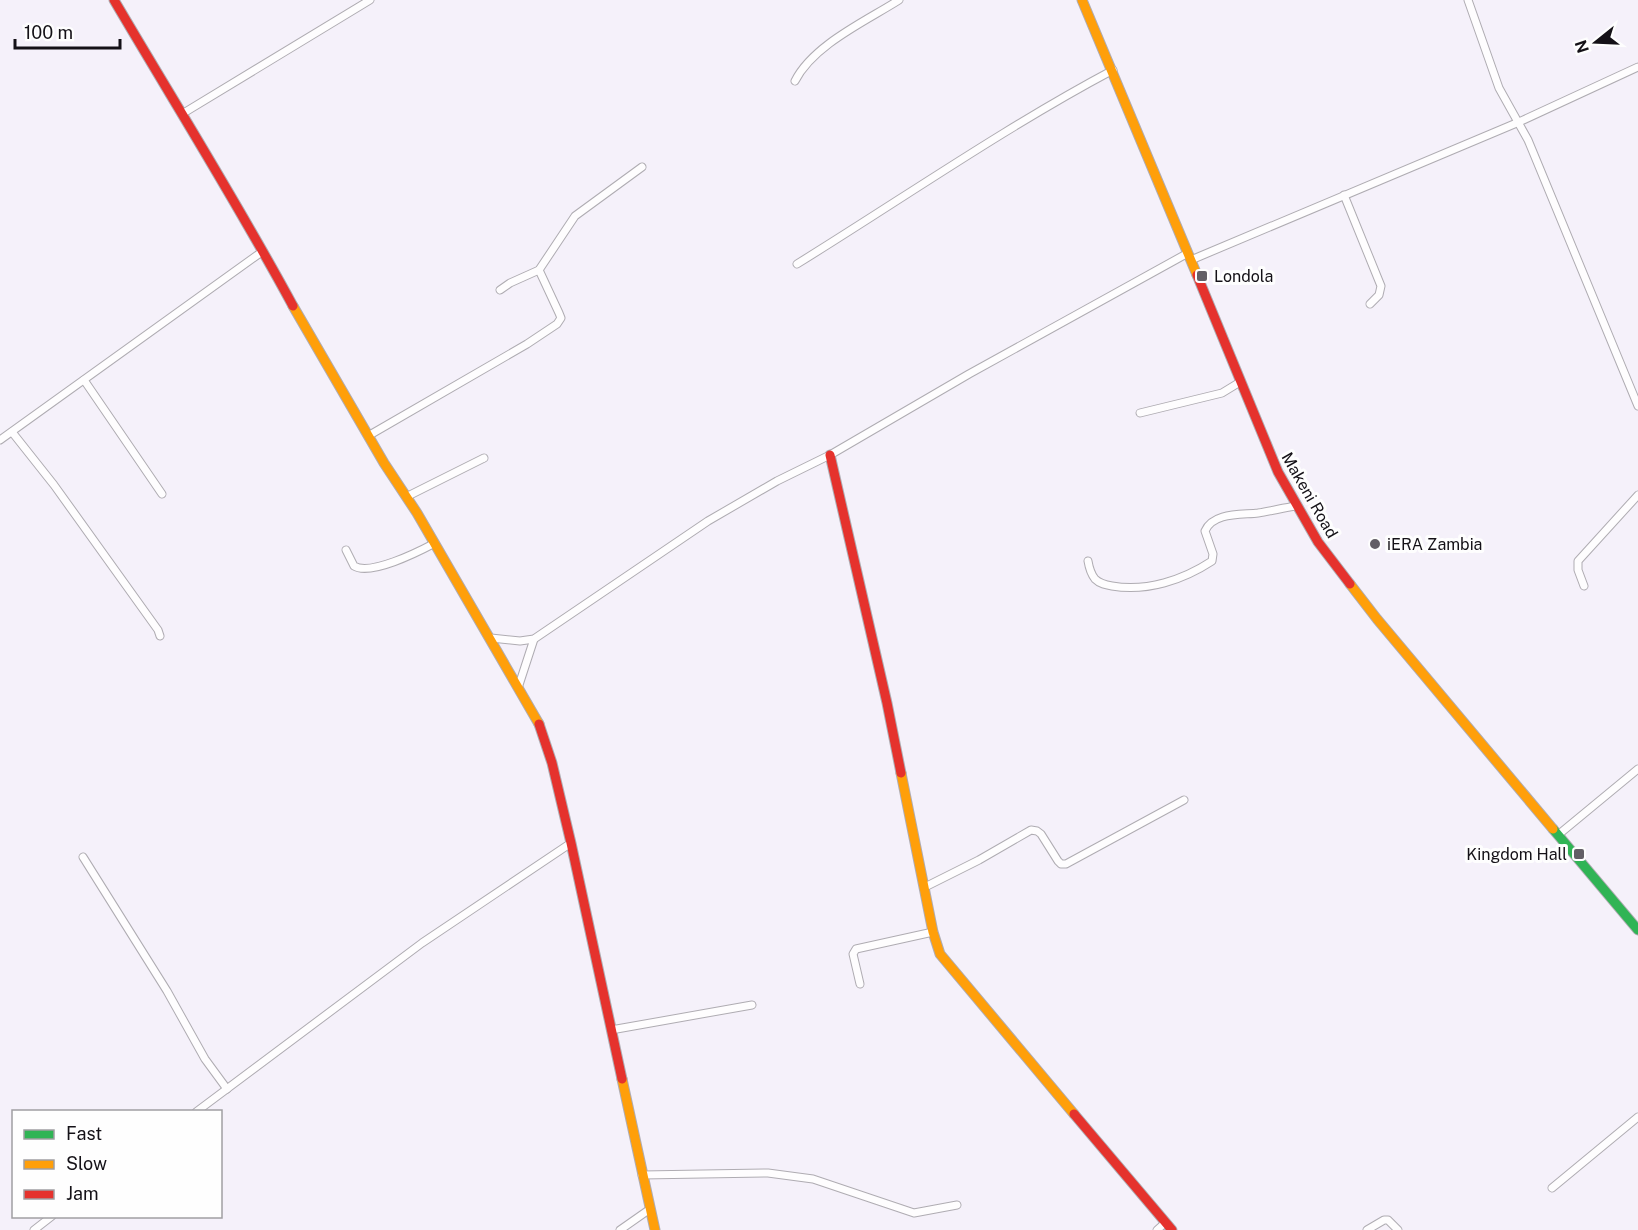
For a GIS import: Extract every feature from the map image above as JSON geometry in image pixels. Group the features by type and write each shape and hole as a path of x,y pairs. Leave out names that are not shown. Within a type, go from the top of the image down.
{"street":[{"path":"114,0 263,251 315,346 435,543 541,727 571,843 655,1230"},
{"path":"182,114 370,0"},
{"path":"795,81 801,70 828,45 899,0"},
{"name":"Makeni Road","path":"1082,0 1278,472 1318,543 1347,581 1638,930"},
{"path":"1468,0 1499,88 1519,122 1562,220 1638,406"},
{"path":"490,638 520,641 534,639 708,521 777,481 830,455 969,374 1190,256 1519,122 1638,67"},
{"path":"797,264 973,151 1113,70"},
{"path":"500,290 538,270 548,259 575,216 642,167"},
{"path":"1344,195 1381,286 1379,295 1370,304"},
{"path":"0,440 263,251"},
{"path":"368,436 558,324 561,318 560,313 538,270"},
{"path":"84,380 162,494"},
{"path":"1140,413 1222,393 1240,382"},
{"path":"12,432 54,485 158,630 160,636"},
{"path":"830,455 887,703 933,932 940,954 1169,1226 1157,1230"},
{"path":"406,496 484,458"},
{"path":"1584,586 1578,570 1578,561 1638,495"},
{"path":"1088,561 1092,575 1102,584 1126,588 1152,586 1212,561 1213,554 1206,531 1208,526 1216,521 1230,516 1296,506"},
{"path":"346,550 354,566 362,569 386,564 435,543"},
{"path":"518,688 534,639"},
{"path":"1558,835 1638,769"},
{"path":"925,887 1031,830 1038,831 1058,861 1066,864 1184,800"},
{"path":"199,1110 422,943 571,843"},
{"path":"83,857 161,981 205,1059 227,1089"},
{"path":"860,984 853,954 856,949 933,932"},
{"path":"610,1030 753,1005"},
{"path":"1552,1188 1638,1117"},
{"path":"642,1175 768,1173 813,1179 914,1213 957,1204"},
{"path":"620,1230 650,1209"},
{"path":"34,1230 49,1218"},
{"path":"1367,1230 1384,1220 1388,1220 1398,1230"}],"traffic: fast":[{"path":"1553,829 1638,930"}],"traffic: slow":[{"path":"1082,0 1197,275"},
{"path":"293,306 384,463 417,513 539,724"},
{"path":"1350,584 1553,829"},
{"path":"901,773 933,932 940,954 1074,1114"},
{"path":"622,1079 655,1230"}],"traffic: jam":[{"path":"114,0 228,190 293,306"},
{"path":"1197,275 1278,472 1318,542 1350,584"},
{"path":"830,455 901,773"},
{"path":"539,724 552,763 571,843 622,1079"},
{"path":"1074,1114 1172,1230"}],"place":[{"name":"Londola","path":"1202,276"},
{"name":"iERA Zambia","path":"1375,544"},
{"name":"Kingdom Hall","path":"1579,854"}]}
